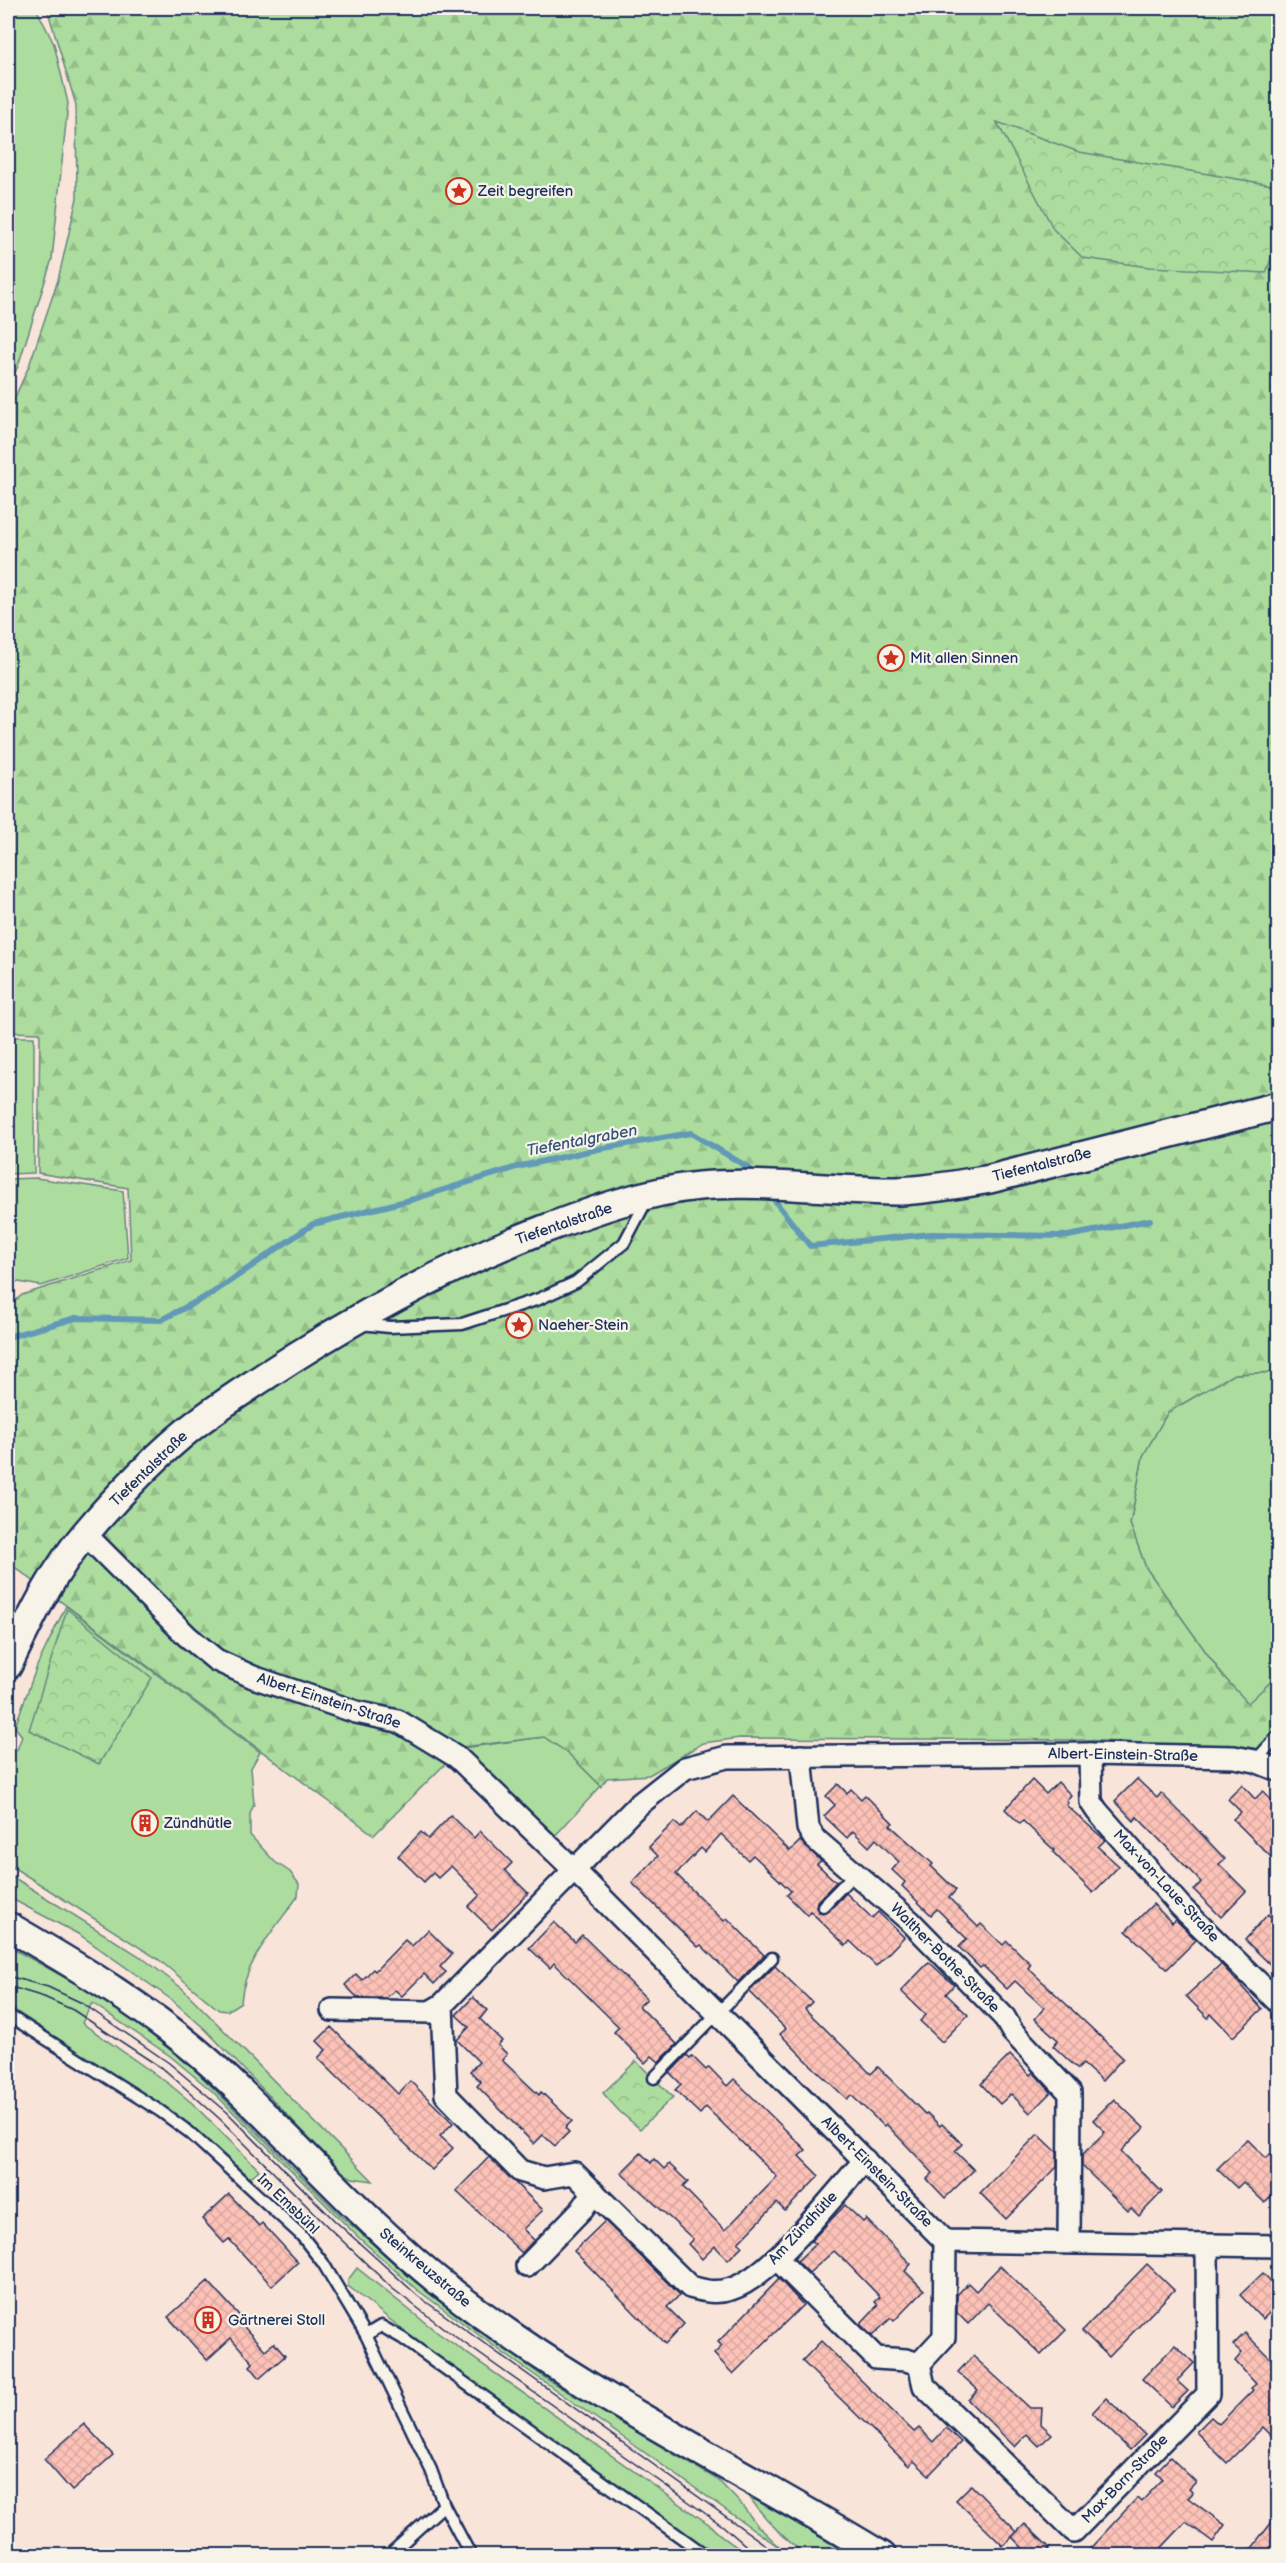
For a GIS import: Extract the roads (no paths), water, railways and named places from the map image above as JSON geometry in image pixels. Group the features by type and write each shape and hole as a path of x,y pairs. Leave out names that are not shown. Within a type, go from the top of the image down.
{"street":[{"name":"Tiefentalstraße","path":"8,1665 47,1587 85,1534 165,1451 199,1422 253,1384 349,1323 416,1286 502,1246 575,1218 649,1196 698,1186 750,1184 813,1189 899,1191 944,1187 990,1179 1278,1106"},
{"name":"Albert-Einstein-Straße","path":"85,1534 187,1636 216,1660 253,1677 346,1708 398,1721 457,1757 573,1869 945,2241 1069,2241 1278,2246"},
{"name":"Albert-Einstein-Straße","path":"573,1869 637,1806 686,1768 727,1756 1090,1754 1233,1757 1255,1761 1278,1770"},
{"name":"Max-von-Laue-Straße","path":"1090,1754 1091,1802 1097,1811 1181,1907 1278,2002"},
{"name":"Walther-Bothe-Straße","path":"801,1756 808,1828 814,1838 911,1922 1004,2017 1012,2031 1070,2093 1069,2241"},
{"path":"332,2010 430,2012 442,2005 573,1869"},
{"name":"Steinkreuzstraße","path":"8,1926 95,1977 173,2031 236,2086 371,2222 427,2272 488,2320 585,2384 882,2556"},
{"name":"Am Zündhütle","path":"442,2005 446,2095 520,2171 544,2178 574,2173 690,2287 712,2292 732,2289 761,2273 865,2160"},
{"path":"526,2266 583,2208 594,2192"},
{"path":"776,2258 876,2358 906,2360 919,2364 944,2337 945,2241"},
{"name":"Max-Born-Straße","path":"919,2364 924,2386 1074,2531 1208,2394 1207,2246"}],"lane":[{"path":"349,1323 378,1326 462,1324 539,1299 576,1282 624,1243 649,1196"},
{"path":"1255,1761 1278,1736"},
{"path":"823,1906 855,1873"},
{"path":"654,2078 772,1958"},
{"name":"Im Emsbühl","path":"8,2015 189,2132 301,2235 323,2263 366,2335 430,2470 444,2505 471,2556"},
{"path":"366,2335 381,2326 402,2338 707,2556"},
{"path":"388,2556 444,2505"}],"waterway":[{"name":"Tiefentalgraben","path":"8,1337 76,1318 161,1320 211,1294 313,1224 414,1199 517,1167 598,1149 691,1133 749,1168 756,1177"},
{"name":"Tiefentalgraben","path":"768,1192 810,1246 931,1234 1068,1236 1150,1220"},
{"name":"Tiefentalgraben","path":"1274,1223 1278,1232"}],"tram line":[{"path":"8,1976 48,1987 82,2003 169,2063 227,2112 334,2220 418,2296 781,2556"},
{"path":"8,1986 44,1997 73,2010 166,2071 221,2120 393,2289 450,2333 723,2526 758,2556"}],"place":[{"name":"Zeit begreifen","path":"459,191"},
{"name":"Mit allen Sinnen","path":"891,658"},
{"name":"Naeher-Stein","path":"519,1325"},
{"name":"Zündhütle","path":"145,1823"},
{"name":"Gärtnerei Stoll","path":"208,2320"}]}
